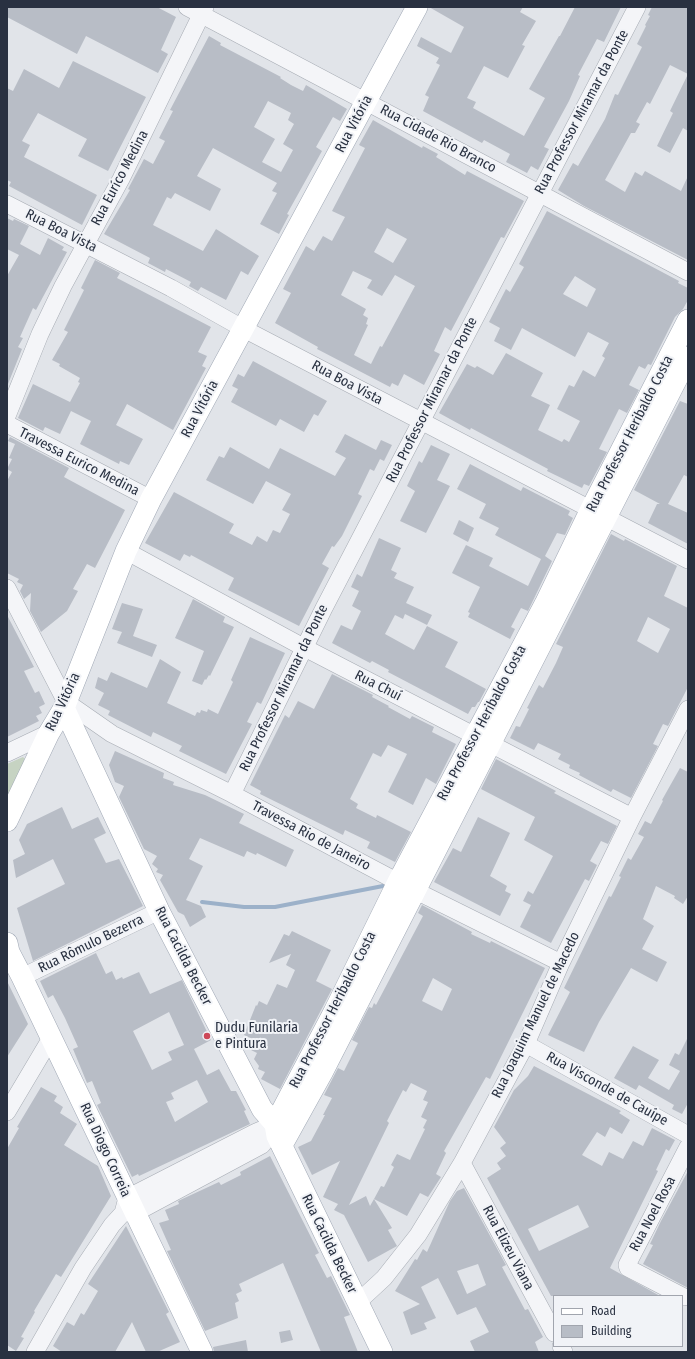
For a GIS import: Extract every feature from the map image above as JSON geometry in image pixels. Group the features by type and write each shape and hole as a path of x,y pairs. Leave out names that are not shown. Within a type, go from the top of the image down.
{"main road":[{"name":"Rua Vitória","path":"7,822 49,733 65,705 126,551 151,499 417,7"},
{"name":"Rua Professor Heribaldo Costa","path":"599,513 688,320"},
{"name":"Rua Professor Heribaldo Costa","path":"274,1124 406,886 483,740 545,604 688,357"},
{"name":"Rua Cacilda Becker","path":"65,705 159,911 262,1108 274,1124 282,1145 382,1352"},
{"name":"Rua Professor Heribaldo Costa","path":"282,1145 322,1073 406,886"},
{"name":"Rua Diogo Correia","path":"7,949 51,1038 128,1208 202,1352"}],"street":[{"name":"Rua Professor Miramar da Ponte","path":"232,794 304,647 637,7"},
{"name":"Rua Cidade Rio Branco","path":"198,9 366,102 688,272"},
{"name":"Rua Euríco Medina","path":"7,416 40,334 85,244 121,178 198,9"},
{"name":"Rua Boa Vista","path":"7,204 171,288 244,329 688,560"},
{"name":"Travessa Eurico Medina","path":"7,424 151,499"},
{"name":"Rua Chuí","path":"126,551 304,647 632,817"},
{"name":"Rua Cacilda Becker","path":"7,588 65,705"},
{"name":"Travessa Rio de Janeiro","path":"65,705 112,734 232,794 406,886 561,963"},
{"name":"Rua Joaquim Manuel de Macedo","path":"357,1303 384,1278 418,1235 462,1164 526,1044 561,963 632,817 688,709"},
{"path":"7,753 49,733"},
{"name":"Rua Rômulo Bezerra","path":"22,977 159,911"},
{"path":"7,1112 51,1038"},
{"name":"Rua Visconde de Cauípe","path":"526,1044 688,1135"},
{"path":"35,1352 83,1268 112,1224 128,1208 256,1132 274,1124"},
{"name":"Rua Noel Rosa","path":"680,1295 628,1268 627,1265 688,1147"},
{"name":"Rua Elizeu Viana","path":"462,1164 553,1331"}],"green space":[{"path":"23,757 25,759 7,800 7,764"}],"building":[{"path":"7,7 157,7 176,17 161,50 168,54 158,73 86,36 77,54 7,17"},
{"path":"429,7 523,7 520,12 536,21 522,45 525,46 508,78 484,66 467,98 476,102 473,108 524,136 545,98 529,89 575,7 621,7 604,42 597,39 578,75 580,76 569,101 544,147 549,149 538,170 531,166 527,173 506,162 510,154 484,140 482,143 423,111 429,97 425,95 440,65 436,63 439,58 417,46 421,37 451,53 464,27"},
{"path":"652,7 688,7 688,74 670,65 650,104 647,102 636,122 640,124 635,133 631,133 605,180 625,192 635,172 642,176 645,171 681,191 688,176 688,260 584,206 558,190 573,163 578,166 605,119 615,94 618,95 642,47 637,44 646,26 645,25 650,16 648,15"},
{"path":"209,36 221,43 220,45 281,77 280,78 291,85 303,91 306,85 347,109 340,121 333,117 316,147 322,151 287,214 289,215 279,234 260,224 277,193 272,191 277,183 213,148 197,176 221,189 210,211 175,193 171,199 167,197 153,225 203,251 216,229 259,256 248,275 241,271 226,300 201,287 198,291 189,286 191,282 166,269 165,272 148,263 150,258 104,234 130,190 128,189 144,159 153,164 165,141 159,138 173,111 170,110","holes":["268,101 291,113 288,120 294,124 283,144 293,150 281,172 262,162 275,139 254,127"]},
{"path":"73,61 146,97 108,171 78,156 87,139 38,113 22,141 30,145 24,157 97,195 82,225 9,186 11,182 7,180 7,88 13,91 24,69 59,88"},
{"path":"688,74 688,131 683,128 670,153 657,146 673,113 670,111"},
{"path":"373,120 422,148 423,146 438,154 436,157 465,175 467,171 524,201 504,238 501,237 451,331 445,327 434,351 440,354 424,385 404,374 398,386 392,383 390,387 317,349 318,347 275,323 291,293 283,289 306,246 314,251 323,236 332,241 345,217 332,211 365,148 359,145","holes":["387,228 407,239 393,263 374,252","353,271 372,280 367,288 382,296 395,275 415,286 382,347 380,346 371,364 354,355 368,325 366,324 368,318 363,315 366,309 341,295"]},
{"path":"547,211 679,281 678,283 688,288 688,300 683,309 675,317 651,365 648,364 645,369 639,366 629,385 639,390 627,413 619,409 599,449 607,452 589,486 584,484 582,488 547,471 548,469 471,428 470,430 439,413 467,364 475,368 477,366 493,375 506,353 543,373 531,396 550,405 538,430 562,442 564,439 569,442 580,421 557,409 569,385 574,387 583,370 595,377 605,358 602,356 609,343 588,332 575,357 522,328 511,350 494,341 500,328 489,322 506,289 510,292 524,267 519,264","holes":["575,276 596,289 587,307 563,294"]},
{"path":"7,218 13,221 14,219 29,226 20,244 40,255 48,238 64,247 62,250 67,252 36,310 33,308 20,337 23,338 18,347 22,349 8,384 7,276 19,255 7,249"},
{"path":"95,260 120,273 117,278 211,327 198,352 207,356 202,366 206,368 173,430 127,404 116,425 143,439 129,465 120,461 119,464 80,444 91,421 71,411 60,434 45,427 43,431 18,418 33,384 70,402 80,383 78,382 80,378 59,366 60,364 52,360 68,332 64,330 84,290 81,288"},
{"path":"253,361 327,401 318,416 314,414 304,432 280,419 276,426 231,402 238,389 232,386 238,374 244,377"},
{"path":"680,401 688,404 688,477 684,475 668,504 688,513 688,544 648,523 657,504 660,504 634,490"},
{"path":"345,434 376,450 381,440 392,445 384,461 380,459 374,471 370,469 358,494 362,496 342,536 334,547 332,546 322,564 329,568 299,626 228,590 234,578 191,555 190,557 184,554 180,561 145,543 174,492 234,524 229,533 252,545 257,536 267,542 273,530 280,533 290,514 282,510 291,494 266,481 253,504 206,480 219,456 224,458 230,447 269,469 280,448 335,476 346,458 335,452"},
{"path":"10,437 69,468 64,477 125,510 95,568 87,564 73,589 78,591 67,611 41,632 30,611 31,593 24,599 20,591 23,585 17,582 19,579 7,573 7,481 12,472 7,469 12,459 9,458 15,444 8,441"},
{"path":"431,445 450,454 437,480 450,486 426,533 400,521 415,491 407,486 419,461 422,463"},
{"path":"470,464 521,491 523,487 570,511 568,515 573,518 565,535 557,533 545,556 552,561 528,611 521,608 511,627 515,629 510,639 468,617 470,613 468,612 480,587 452,573 466,545 493,558 489,566 528,586 541,559 495,535 499,528 479,518 486,504 457,489"},
{"path":"459,520 474,528 468,542 453,534"},
{"path":"611,534 624,541 625,539 677,566 664,596 688,608 688,687 668,726 663,724 653,744 658,746 631,798 613,789 611,792 579,775 580,773 569,768 570,765 558,759 561,754 538,743 534,750 510,738 516,726 520,727 529,709 527,708 539,685 543,688 556,663 563,647 556,644","holes":["648,617 670,629 658,653 637,641"]},
{"path":"379,538 401,548 391,570 397,573 394,578 414,587 406,603 432,615 427,625 405,614 403,619 395,615 385,634 414,650 427,626 458,642 445,667 486,689 479,702 475,707 472,707 468,714 388,672 389,670 372,661 370,663 332,643 341,625 352,630 361,611 352,606 359,591 351,587 357,574 362,577"},
{"path":"193,599 225,617 223,622 234,627 210,676 209,675 206,680 205,679 202,685 192,681 204,651 175,638"},
{"path":"122,603 143,609 133,636 157,645 152,657 117,643 122,632 112,629"},
{"path":"7,615 34,667 24,671 35,693 39,691 45,704 39,707 42,713 36,716 39,721 7,737"},
{"path":"250,637 285,653 261,704 257,702 247,722 252,724 226,774 179,751 182,746 153,732 151,737 108,715 110,711 98,705 104,693 95,688 98,677 107,681 111,672 147,688 160,659 181,672 167,703 195,716 197,712 200,713 201,710 207,712 208,709 218,714 233,682 231,680"},
{"path":"332,674 373,695 372,697 410,719 412,716 434,727 432,732 456,744 436,784 426,778 413,805 388,792 407,754 388,745 381,757 373,753 350,799 358,804 356,808 376,818 377,815 411,832 395,862 367,848 370,842 345,830 343,835 260,794 261,791 250,785 285,715 289,718 298,701 314,709"},
{"path":"115,751 164,773 163,778 174,782 173,785 205,795 244,814 239,823 294,850 286,867 257,853 256,855 247,851 244,857 200,838 189,859 203,866 186,900 201,906 206,917 190,927 184,915 178,912 160,880 163,875 156,872 158,869 152,864 157,856 144,849 119,797 124,786 115,782 109,765"},
{"path":"496,759 556,791 554,793 617,826 608,844 601,841 590,861 597,865 589,881 585,879 551,943 520,927 531,905 523,901 528,891 533,894 553,856 524,840 535,817 481,789"},
{"path":"680,768 688,772 688,896 683,904 674,898 675,896 656,886 643,919 654,926 642,949 667,962 657,982 631,968 599,1022 584,1052 548,1035 570,992 564,988 609,896 611,897 621,877 619,876 628,858 631,860 644,837 638,834 645,821 651,824 663,801 662,800"},
{"path":"62,807 72,829 98,817 106,833 94,839 106,863 119,859 143,906 33,961 17,908 65,884 53,859 16,878 13,860 25,854 19,840 27,824"},
{"path":"478,817 510,833 490,876 507,886 505,891 511,894 500,916 434,882 453,848 461,852"},
{"path":"422,905 472,932 471,934 490,943 491,941 545,968 490,1079 486,1077 444,1151 446,1153 436,1174 441,1177 428,1197 420,1193 407,1216 374,1199 392,1228 388,1230 397,1246 368,1262 344,1215 334,1210 338,1204 323,1197 340,1161 312,1175 298,1147 311,1141 325,1115 323,1115 332,1098 324,1095 338,1068 344,1071 358,1043 352,1040 369,1007 372,1008 374,1003 376,1005 423,916 418,913","holes":["433,978 452,989 442,1011 422,1001","411,1083 427,1091 423,1100 428,1102 421,1117 427,1120 423,1128 425,1129 410,1160 397,1154 391,1165 394,1167 384,1187 381,1186 370,1206 366,1196 349,1205 389,1123 387,1121 403,1090 406,1092"]},
{"path":"292,931 331,950 316,981 332,989 280,1089 261,1079 265,1072 258,1069 259,1066 254,1059 257,1053 251,1050 255,1040 244,1035 259,1001 267,1005 277,984 287,988 295,970 286,965 291,954 269,963 284,934 289,936"},
{"path":"96,953 106,974 112,971 116,980 122,977 123,979 139,972 150,994 182,980 211,1040 194,1049 207,1075 219,1069 231,1091 236,1091 246,1110 244,1111 250,1124 139,1176 138,1174 132,1177 97,1105 101,1103 92,1081 87,1083 73,1049 78,1047 65,1018 53,995 48,998 40,981","holes":["169,1012 184,1045 168,1052 172,1060 152,1070 133,1031","197,1080 208,1102 175,1122 166,1102 174,1099 171,1093"]},
{"path":"7,981 28,1024 7,1057"},
{"path":"688,1037 688,1103 682,1114 672,1109 674,1105 639,1085 636,1090 614,1078 633,1046 659,1060 648,1078 669,1090 680,1071 669,1065 675,1053 679,1055"},
{"path":"534,1066 621,1111 619,1113 630,1120 622,1134 610,1127 605,1137 597,1132 582,1155 602,1166 609,1152 623,1159 633,1141 643,1146 652,1128 675,1140 669,1151 666,1149 656,1170 658,1171 610,1268 658,1295 551,1296 487,1178 501,1169 497,1163 506,1156 500,1148 506,1143 494,1127 514,1090 528,1076","holes":["578,1205 589,1227 539,1251 528,1229"]},
{"path":"41,1087 57,1096 54,1101 63,1107 60,1113 77,1124 64,1145 98,1166 111,1196 61,1277 56,1274 34,1311 35,1312 21,1337 24,1338 16,1351 7,1345 7,1149 19,1128 17,1127"},
{"path":"270,1156 319,1253 315,1255 327,1278 331,1276 350,1315 344,1317 358,1352 321,1352 283,1263 239,1284 242,1291 236,1294 239,1301 235,1303 238,1318 205,1331 167,1251 171,1250 159,1223 169,1220 165,1210 179,1204 178,1201 219,1182 221,1185 241,1175 240,1172"},
{"path":"688,1171 688,1288 643,1264 653,1245 650,1244 661,1221"},
{"path":"464,1188 506,1265 502,1267 525,1310 528,1309 543,1337 535,1342 539,1352 475,1352 470,1341 489,1332 476,1307 457,1315 438,1278 421,1287 436,1318 424,1323 427,1329 411,1335 403,1312 420,1304 395,1291 423,1249 427,1252 450,1201 457,1191","holes":["478,1264 486,1285 467,1294 457,1271"]},
{"path":"126,1226 169,1312 166,1314 180,1342 157,1352 146,1352 132,1322 115,1352 62,1352 53,1346 67,1322 74,1326 81,1313 84,1315 98,1291 88,1284"},
{"path":"290,1330 293,1340 281,1343 279,1332"},
{"path":"246,1340 248,1352 214,1352 213,1347"}],"waterway":[{"path":"202,902 244,907 275,907 383,886"}],"place":[{"name":"Dudu Funilaria e Pintura","path":"207,1036"}]}
